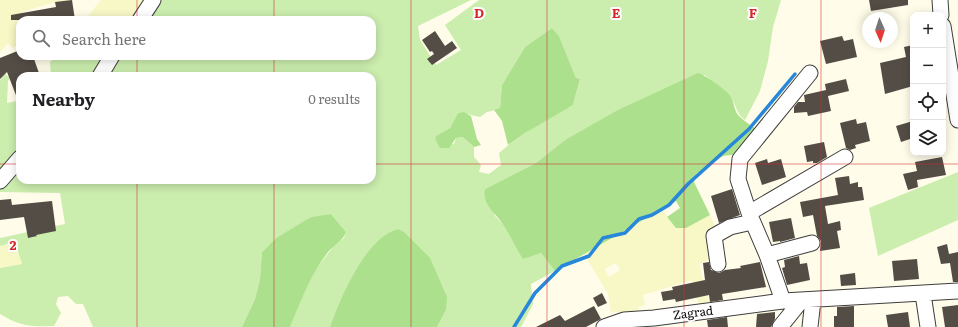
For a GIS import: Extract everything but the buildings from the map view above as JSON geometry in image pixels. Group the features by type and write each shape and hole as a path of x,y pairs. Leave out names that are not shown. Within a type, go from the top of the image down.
{"street":[{"path":"142,16 152,0"},
{"path":"940,0 941,12"},
{"path":"946,34 953,52 958,120"},
{"path":"102,72 110,60"},
{"path":"783,302 767,255 750,217 738,179 740,159 810,73"},
{"path":"718,264 714,236 750,217 845,157"},
{"path":"0,181 16,163"},
{"path":"767,255 812,243"},
{"name":"Zagrad","path":"604,327 624,320 654,318 783,302 923,294 958,290"},
{"path":"923,294 928,327"},
{"path":"780,327 807,300"},
{"path":"807,300 810,327"}],"green space":[{"path":"0,0 74,0 55,2 22,12 22,16 16,16 16,46 13,48 8,43 0,52"},
{"path":"101,0 148,0 138,16 88,16"},
{"path":"157,0 471,0 418,26 420,40 436,65 461,50 445,25 479,0 781,0 773,27 768,61 760,91 745,120 739,114 732,99 727,93 705,75 686,79 565,140 536,163 485,189 495,216 502,223 523,258 541,253 555,271 531,284 533,304 521,327 437,327 446,310 398,229 386,235 375,244 365,256 347,286 330,327 290,327 306,286 316,269 333,247 344,238 346,232 331,214 304,221 276,238 262,252 260,279 255,299 242,327 93,327 83,304 76,304 68,296 58,297 56,304 61,313 54,326 26,325 13,321 0,314 0,268 22,264 15,242 0,246 0,238 65,224 60,193 0,192 0,184 16,166 16,184 376,184 376,72 105,72 113,60 376,60 376,16 146,16","holes":["552,28 559,36 576,78 580,80 573,105 534,127 507,146 499,153 501,165 489,174 479,172 481,165 474,157 474,147 463,137 456,138 454,144 435,140 436,136 450,128 458,113 480,117 487,112 500,109 502,85 525,47"]},
{"path":"552,28 559,36 576,78 580,79 573,105 525,133 508,145 502,121 494,110 500,108 502,85 525,47"},
{"path":"52,60 106,60 98,72 51,72 50,62"},
{"path":"698,73 729,94 738,115 756,129 739,154 723,156 696,174 694,182 710,215 686,228 676,228 667,217 680,208 676,201 555,271 541,253 523,259 502,223 487,203 485,199 485,189 536,163 565,140 618,110"},
{"path":"5,74 10,78 8,81 7,103 16,101 16,158 0,176 0,80"},
{"path":"464,112 471,116 477,139 481,145 474,147 463,137 456,138 449,148 440,148 435,139 436,136 450,128 458,113"},
{"path":"958,172 958,220 878,256 869,208"},
{"path":"663,209 671,223 686,227 710,215 715,226 705,232 713,253 713,258 699,264 709,302 699,305 692,280 643,295 645,305 638,307 640,314 611,312 608,294 584,254","holes":["616,263 620,270 609,277 605,269"]},
{"path":"331,214 346,232 345,235 328,252 315,271 306,288 290,327 242,327 255,299 260,279 262,252 276,238 304,221 312,217"},
{"path":"398,229 404,232 430,258 447,297 446,310 437,327 330,327 347,285 365,256 386,234"},
{"path":"15,242 22,264 0,268 0,246"}],"waterway":[{"path":"514,327 535,293 562,266 589,256 603,238 625,233 639,219 652,215 669,205 688,184 749,129 795,74"}]}
